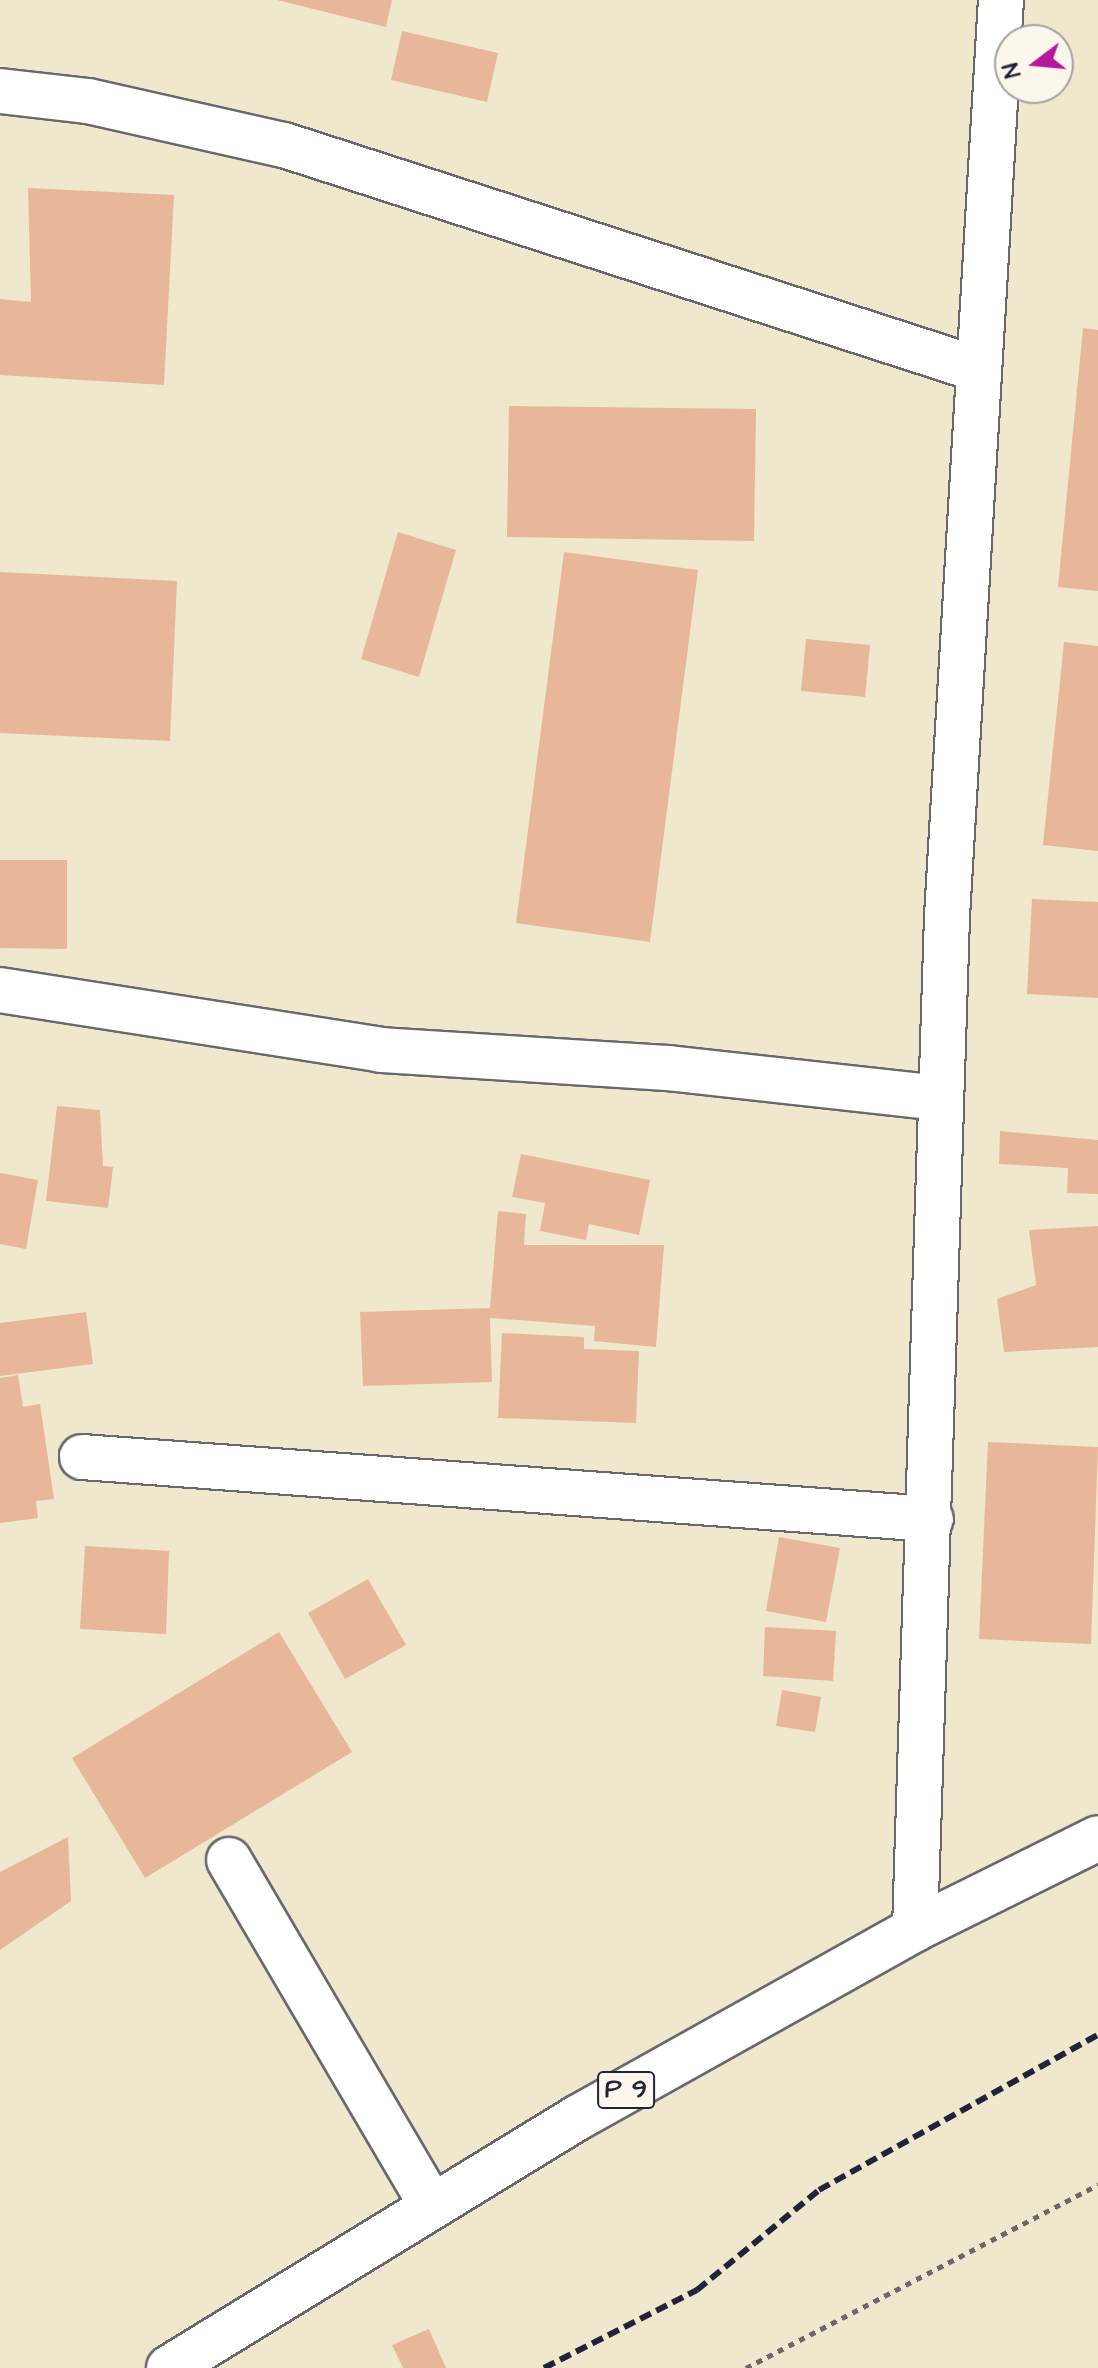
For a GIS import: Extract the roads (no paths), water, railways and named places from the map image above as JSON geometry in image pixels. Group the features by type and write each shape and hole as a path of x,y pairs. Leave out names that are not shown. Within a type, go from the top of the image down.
{"street":[{"path":"915,1929 931,1519 939,1098 977,369 1001,0"},
{"path":"0,91 88,101 284,145 977,369"},
{"path":"0,990 381,1050 668,1068 939,1098"},
{"path":"82,1457 931,1519"},
{"name":"P 9","path":"169,2368 432,2206 915,1929 1098,1838"},
{"path":"229,1860 432,2206"}],"railway":[{"path":"544,2368 697,2290 819,2190 1098,2035"}]}
